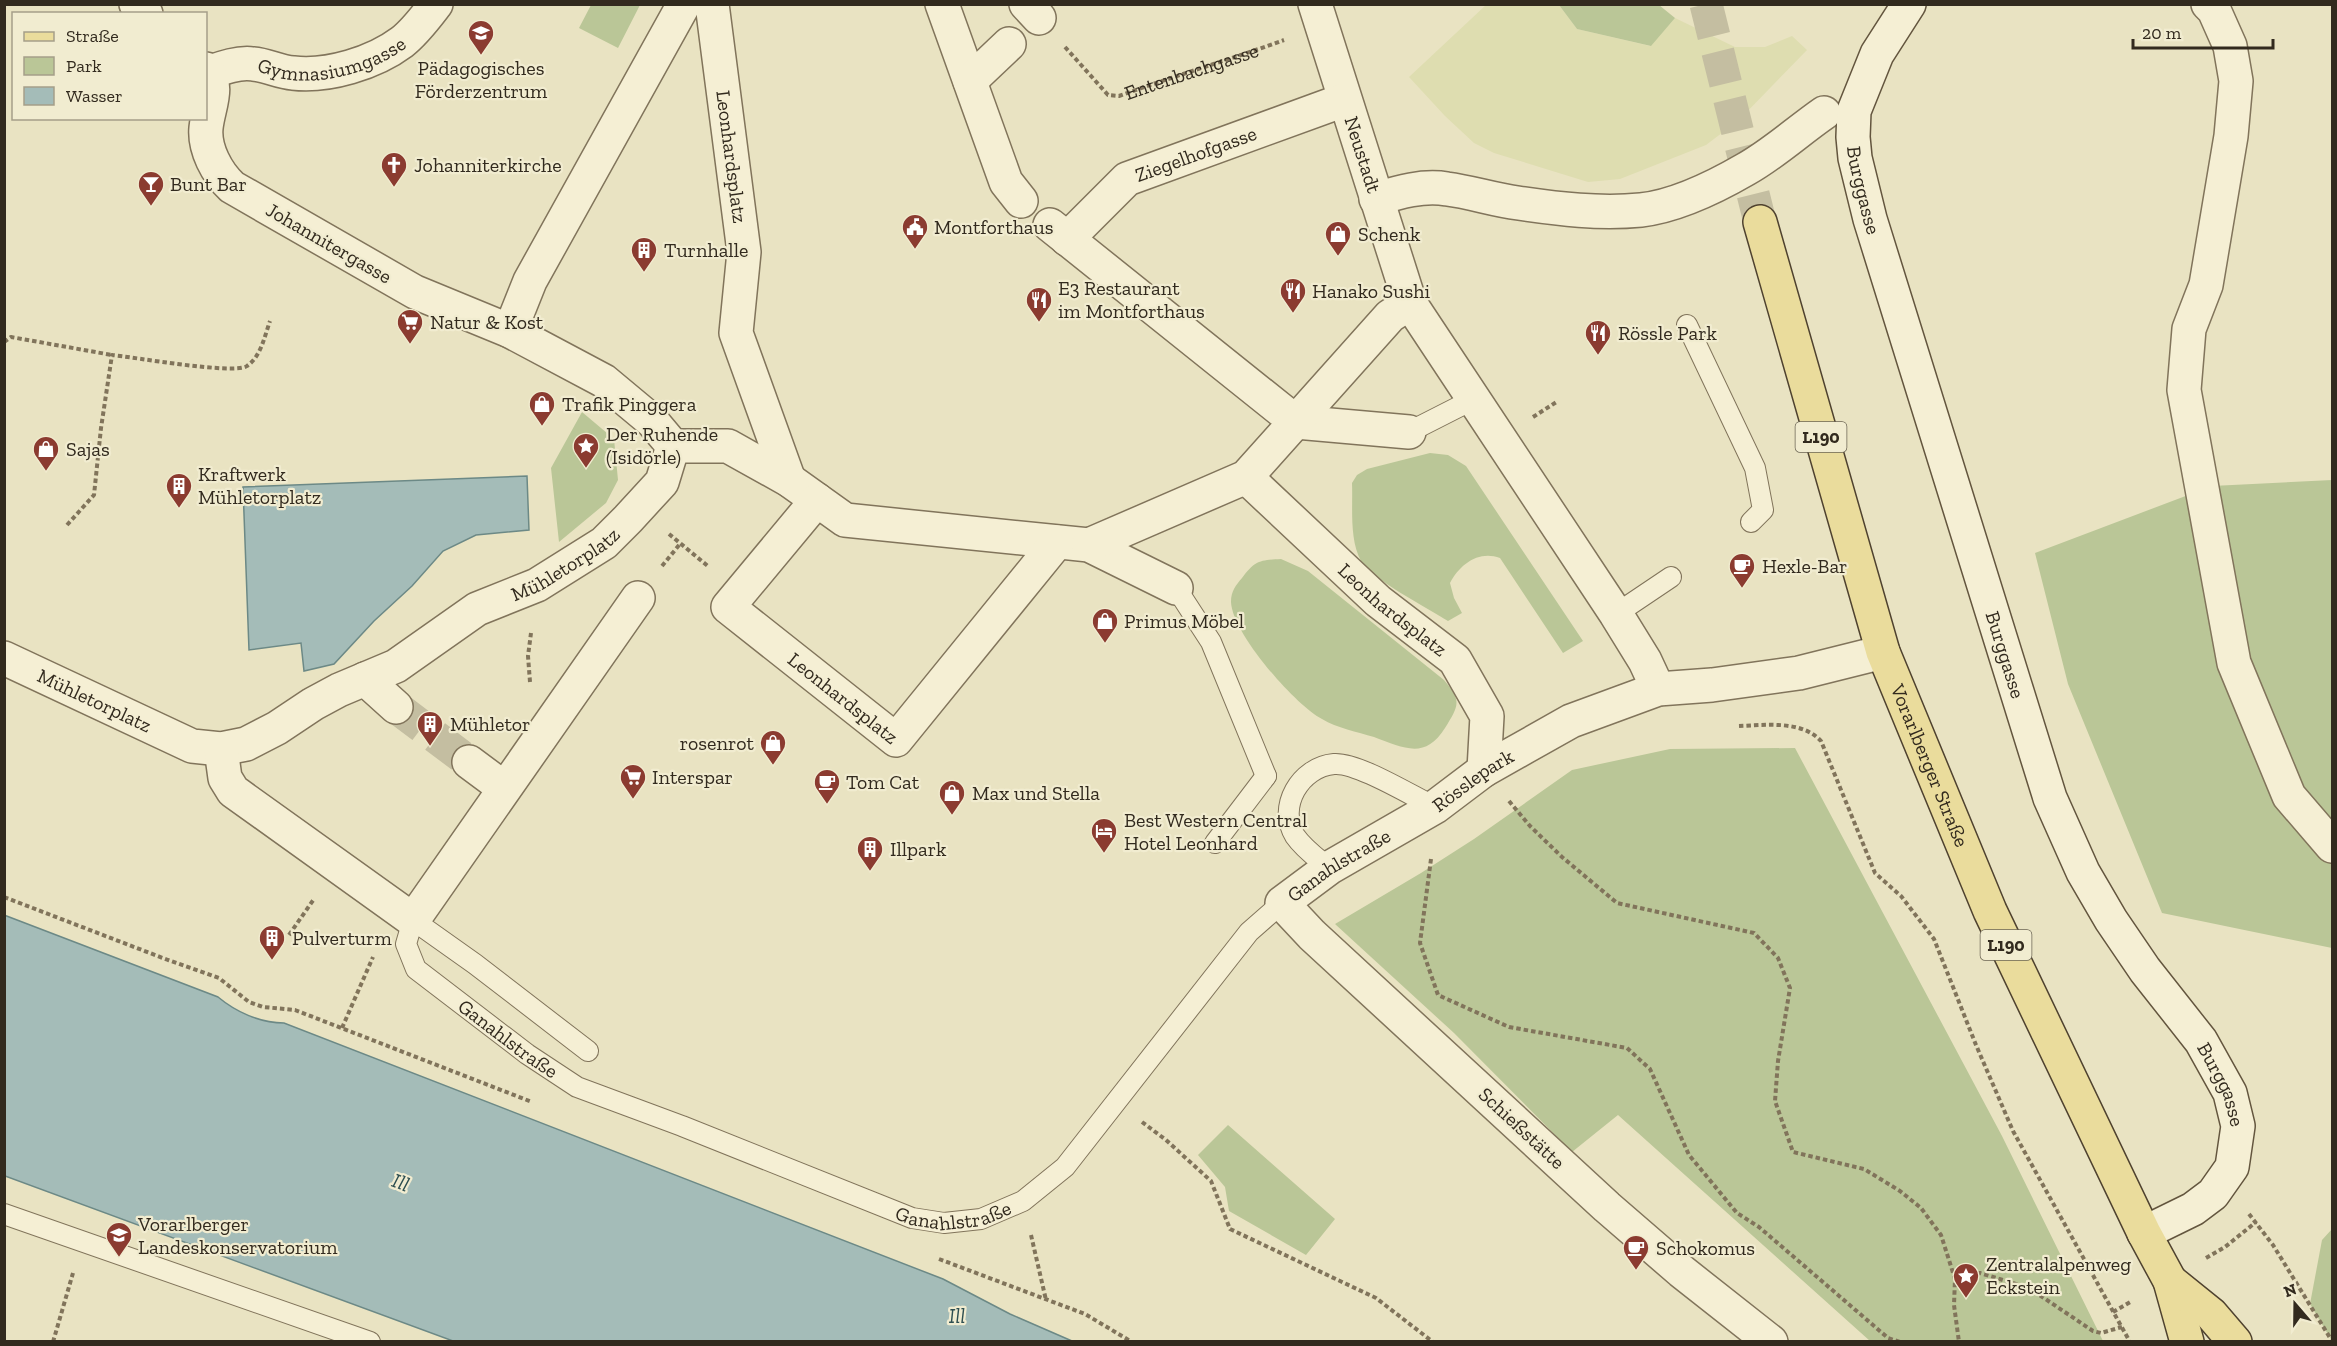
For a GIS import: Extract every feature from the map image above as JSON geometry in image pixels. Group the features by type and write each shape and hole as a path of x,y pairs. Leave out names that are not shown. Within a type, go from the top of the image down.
{"main road":[{"name":"Vorarlberger Straße","path":"1760,222 1883,652 1990,911 2144,1233 2170,1281 2187,1341"},
{"name":"Vorarlberger Straße","path":"2170,1281 2211,1314 2235,1341"}],"street":[{"name":"Gymnasiumgasse","path":"207,71 252,63 297,74 354,64 381,54 404,40 436,4"},
{"path":"684,4 530,281 498,327 604,381 652,421 674,446 728,446 789,480 845,520 1089,545 1176,588"},
{"name":"Leonhardsplatz","path":"712,4 744,252 736,333 789,480"},
{"path":"942,4 1006,182 1021,201"},
{"name":"Burggasse","path":"1909,4 1877,54 1854,111 1855,158 1870,219 2050,798 2083,872 2111,920 2145,970 2201,1041 2230,1093 2238,1126 2232,1167 2213,1194 2193,1209 2144,1233"},
{"path":"2208,4 2214,10 2230,46 2236,81 2231,136 2206,285 2189,329 2184,390 2234,663 2289,796 2332,846"},
{"name":"Neustadt","path":"1318,15 1410,303"},
{"path":"970,81 1009,44"},
{"name":"Johannitergasse","path":"207,71 213,86 206,130 209,152 224,179 232,187 415,292 498,327"},
{"name":"Ziegelhofgasse","path":"1296,422 1059,232 1127,179 1344,100"},
{"path":"1376,199 1408,190 1446,188 1494,200 1563,210 1605,212 1643,210 1674,202 1748,168 1824,113"},
{"path":"1089,545 1246,477 1390,316 1410,303 1616,614 1645,661 1658,689"},
{"path":"1296,422 1409,432"},
{"name":"Mühletorplatz","path":"4,658 192,746 221,749 246,744 277,728 313,704 396,666 477,609 537,585 604,543 662,482 674,446"},
{"name":"Leonhardsplatz","path":"1246,477 1378,601 1455,660 1487,716 1484,770"},
{"name":"Leonhardsplatz","path":"817,500 728,607 896,740 1057,542"},
{"path":"221,749 225,778 233,791 413,920 638,598"},
{"name":"Rösslepark","path":"1435,807 1484,770 1571,721 1658,689 1712,685 1798,673 1883,652"},
{"path":"352,685 396,707"},
{"path":"469,762 504,788"},
{"name":"Ganahlstraße","path":"1282,903 1329,868 1435,807"},
{"name":"Schießstätte","path":"1282,903 1312,935 1408,1021 1607,1207 1681,1271 1770,1341"}],"lane":[{"path":"1687,325 1755,468 1763,510 1751,522"},
{"path":"1409,432 1474,399"},
{"path":"1616,614 1671,577"},
{"path":"1176,588 1211,642 1266,776"},
{"name":"Rösslepark","path":"1300,781 1315,769 1334,764 1351,766 1435,807"},
{"path":"1266,776 1300,781 1291,798 1289,818 1294,835 1308,851 1329,868"},
{"path":"1215,843 1266,776"},
{"name":"Ganahlstraße","path":"413,920 406,944 416,969 526,1054 578,1087 912,1218 944,1223 981,1219 1023,1201 1065,1167 1249,932 1282,903"},
{"path":"413,920 475,964 588,1051"},
{"path":"4,1214 370,1341"}],"path":[{"name":"Entenbachgasse","path":"1033,11 1112,97 1188,71 1231,60 1318,15"},
{"path":"4,342 11,337 112,355 225,369 244,369 257,357 270,321"},
{"path":"67,525 94,495 112,355"},
{"path":"671,554 680,544"},
{"path":"691,553 718,574"},
{"path":"537,585 528,656 528,678 540,707 551,722"},
{"path":"1712,685 1734,726 1796,727 1814,733 1821,741 1875,873 1901,896 1934,939 1976,1046 2013,1131 2130,1341"},
{"path":"1484,770 1530,826 1617,903 1754,933 1778,958 1790,988 1774,1101 1793,1152 1864,1168 1900,1191 1921,1208 1941,1234 1954,1279 1954,1305 1959,1341"},
{"path":"1435,807 1427,901 1420,943 1438,994 1509,1027 1627,1048 1650,1069 1689,1155 1737,1213 1759,1227 1888,1338 1900,1341"},
{"path":"4,897 219,978 249,1002 263,1007 295,1010 534,1102"},
{"path":"342,1028 381,937 413,920"},
{"path":"1115,1102 1166,1140 1211,1181 1230,1229 1376,1298 1433,1341"},
{"path":"1023,1201 1047,1301"},
{"path":"2256,1222 2332,1341"},
{"path":"936,1258 1085,1314 1132,1341"},
{"path":"1954,1279 1980,1273 2029,1288 2093,1331 2102,1333 2122,1327"},
{"path":"53,1341 64,1305"}],"green space":[{"path":"591,5 640,5 618,48 579,28"},
{"path":"1486,5 1559,5 1577,29 1650,46 1675,18 1735,47 1765,47 1792,36 1807,50 1739,120 1706,145 1620,179 1588,182 1494,153 1474,143 1409,77"},
{"path":"1559,5 1659,5 1675,18 1651,46 1577,29"},
{"path":"582,412 614,439 618,480 606,503 559,542 551,468"},
{"path":"1430,453 1448,455 1466,466 1583,641 1563,653 1500,558 1478,557 1471,560 1454,576 1450,583 1454,598 1462,613 1448,621 1376,576 1361,561 1357,552 1352,523 1352,483 1357,475 1367,469"},
{"path":"2332,480 2332,948 2162,913 2068,684 2035,553 2212,486"},
{"path":"1281,559 1308,571 1444,680 1454,693 1456,708 1445,728 1430,744 1413,749 1328,722 1310,711 1267,667 1242,631 1234,615 1231,602 1234,588 1250,568 1262,561"},
{"path":"1795,748 2002,1136 2103,1341 1870,1341 1618,1115 1572,1152 1454,1033 1335,924 1474,839 1572,770 1670,749"},
{"path":"1228,1125 1335,1219 1306,1255 1229,1211 1225,1187 1198,1155"},
{"path":"2332,1229 2332,1341 2310,1304 2322,1240"}],"water":[{"path":"527,476 529,530 476,535 443,551 412,586 374,621 334,664 304,671 301,643 249,650 243,487"},
{"name":"Ill","path":"4,915 218,997 249,1016 284,1023 943,1279 1010,1314 1072,1341 453,1341 5,1176"}],"tunnel":[{"path":"1706,4 1760,222"},
{"path":"396,707 469,762"}],"place":[{"name":"Pädagogisches Förderzentrum","path":"481,56"},
{"name":"Johanniterkirche","path":"394,188"},
{"name":"Bunt Bar","path":"151,207"},
{"name":"Montforthaus","path":"915,250"},
{"name":"Schenk","path":"1338,257"},
{"name":"Turnhalle","path":"644,273"},
{"name":"Hanako Sushi","path":"1293,314"},
{"name":"E3 Restaurant im Montforthaus","path":"1039,323"},
{"name":"Natur & Kost","path":"410,345"},
{"name":"Rössle Park","path":"1598,356"},
{"name":"Trafik Pinggera","path":"542,427"},
{"name":"Der Ruhende (Isidörle)","path":"586,469"},
{"name":"Sajas","path":"46,472"},
{"name":"Kraftwerk Mühletorplatz","path":"179,509"},
{"name":"Hexle-Bar","path":"1742,589"},
{"name":"Primus Möbel","path":"1105,644"},
{"name":"Mühletor","path":"430,747"},
{"name":"rosenrot","path":"773,766"},
{"name":"Interspar","path":"633,800"},
{"name":"Tom Cat","path":"827,805"},
{"name":"Max und Stella","path":"952,816"},
{"name":"Best Western Central Hotel Leonhard","path":"1104,854"},
{"name":"Illpark","path":"870,872"},
{"name":"Pulverturm","path":"272,961"},
{"name":"Vorarlberger Landeskonservatorium","path":"119,1258"},
{"name":"Schokomus","path":"1636,1271"},
{"name":"Zentralalpenweg Eckstein","path":"1966,1299"}]}
